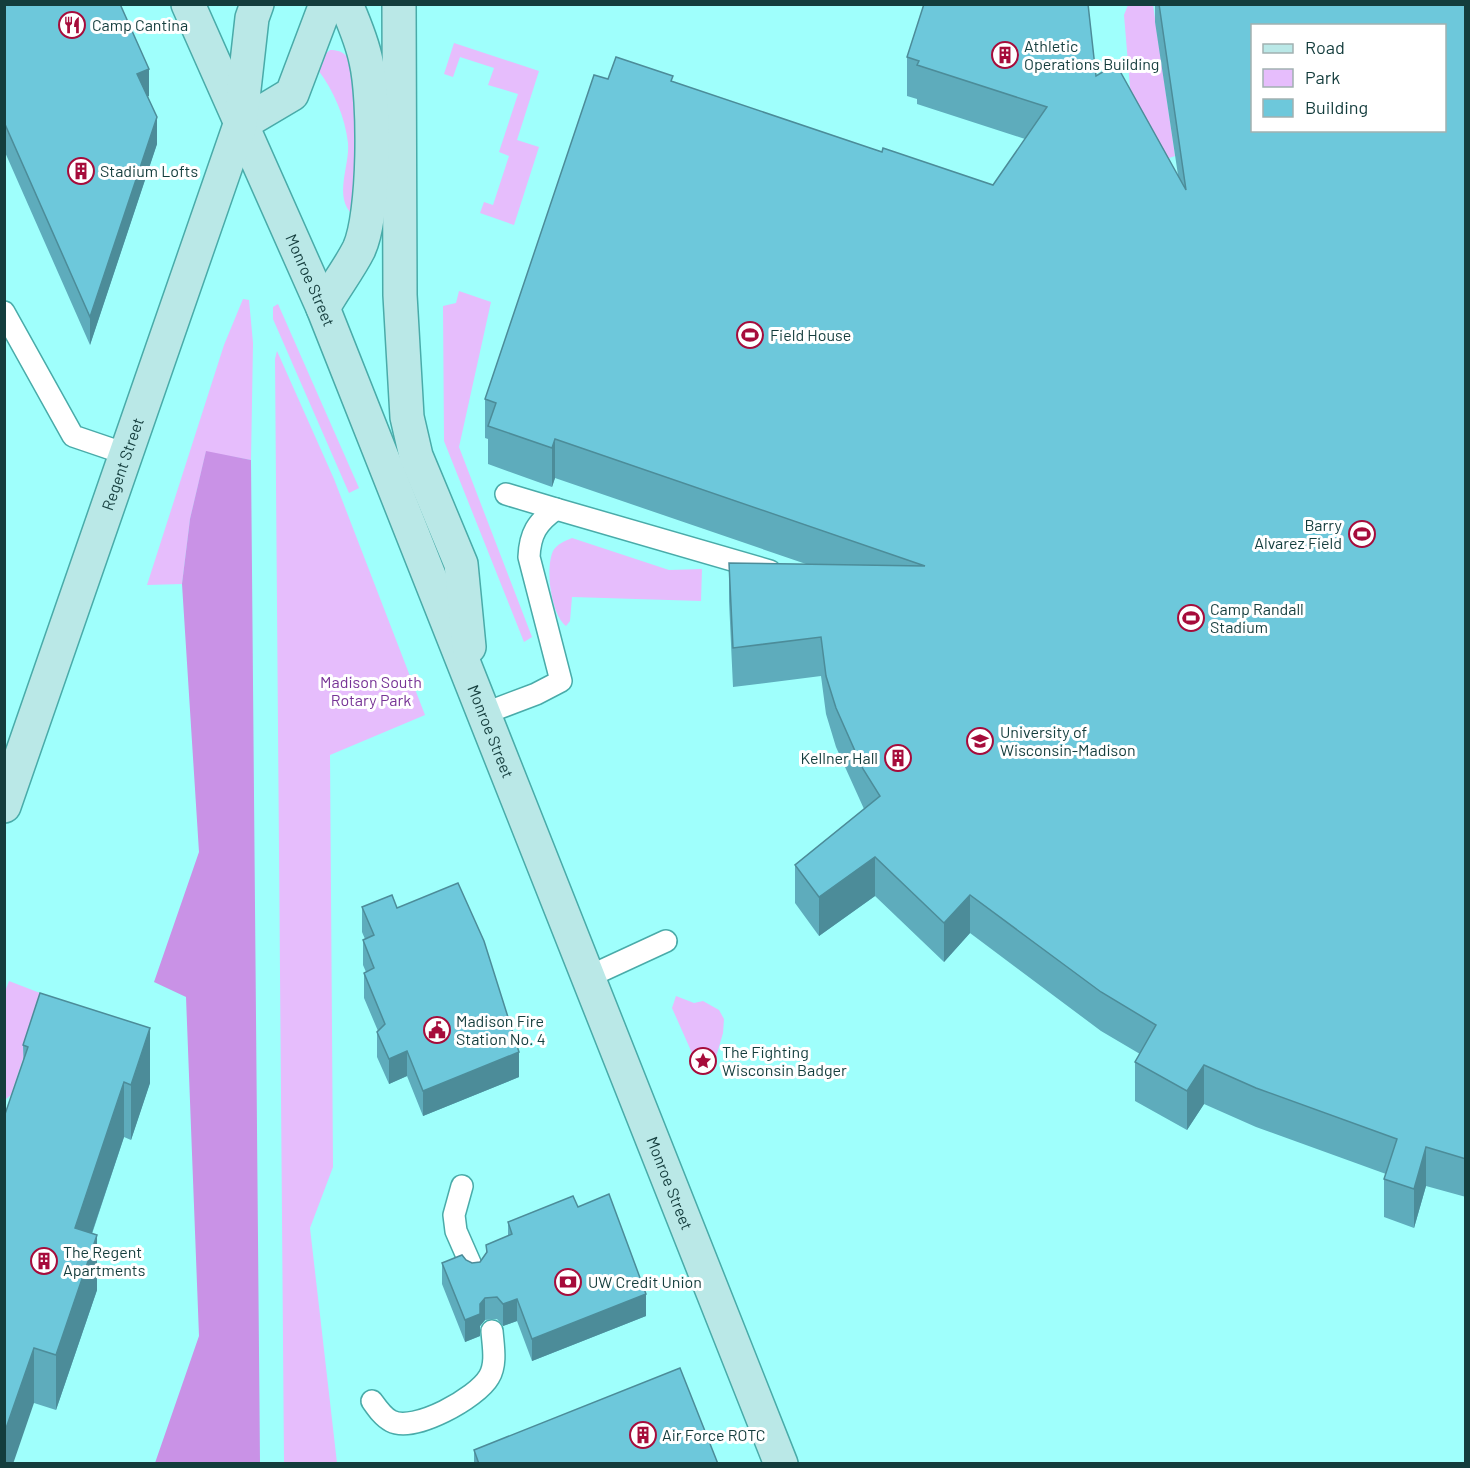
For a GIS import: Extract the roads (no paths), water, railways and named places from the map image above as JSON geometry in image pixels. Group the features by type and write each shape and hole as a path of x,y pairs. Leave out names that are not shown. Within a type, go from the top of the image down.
{"main road":[{"name":"Monroe Street","path":"188,4 322,308 781,1464"},
{"name":"Regent Street","path":"4,806 240,125 252,18 257,4"},
{"path":"240,125 292,94 326,4"},
{"path":"322,308 359,248 368,207 371,154 367,64 362,41 346,4"},
{"path":"399,4 400,295 407,417 416,456 461,564 478,699"}],"lane":[{"path":"4,312 74,436 126,454"},
{"path":"506,494 791,577"},
{"path":"478,699 536,694 561,681 529,557 534,530 543,518 556,509"},
{"path":"588,977 666,941"},
{"path":"462,1186 454,1215 456,1231 474,1272"},
{"path":"372,1401 382,1414 393,1422 411,1423 464,1401 489,1377 493,1365 492,1331"}],"place":[{"name":"Camp Cantina","path":"72,25"},
{"name":"Athletic Operations Building","path":"1005,55"},
{"name":"Stadium Lofts","path":"81,171"},
{"name":"Field House","path":"750,335"},
{"name":"Barry Alvarez Field","path":"1362,534"},
{"name":"Camp Randall Stadium","path":"1191,618"},
{"name":"University of Wisconsin-Madison","path":"980,741"},
{"name":"Kellner Hall","path":"898,758"},
{"name":"Madison Fire Station No. 4","path":"437,1030"},
{"name":"The Fighting Wisconsin Badger","path":"703,1061"},
{"name":"The Regent Apartments","path":"44,1261"},
{"name":"UW Credit Union","path":"568,1282"},
{"name":"Air Force ROTC","path":"643,1435"}],"park label":[{"name":"Madison South Rotary Park","path":"371,691"}]}
